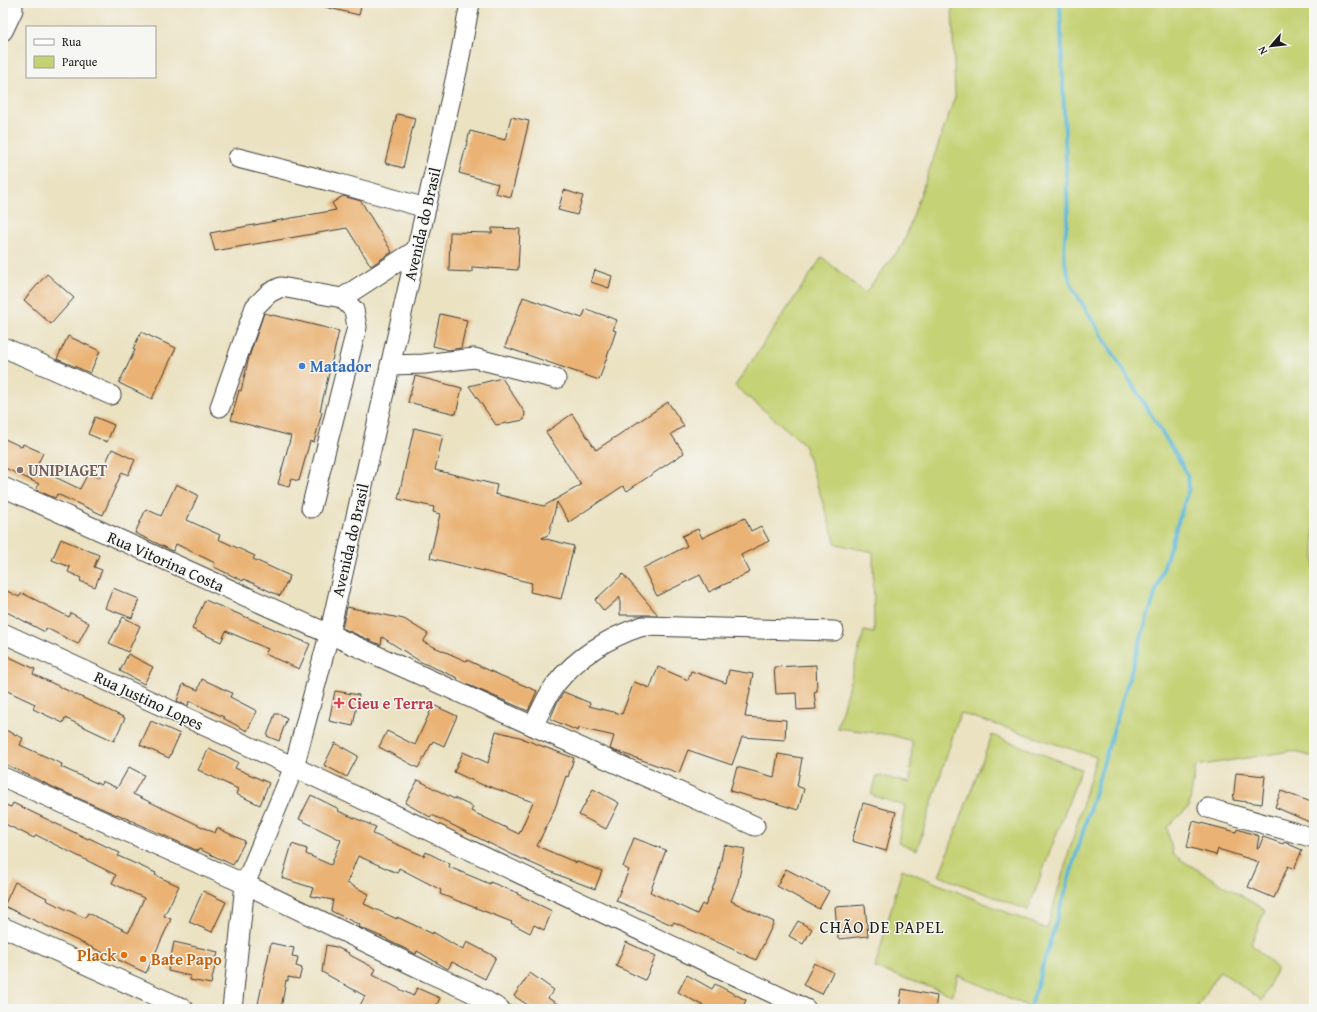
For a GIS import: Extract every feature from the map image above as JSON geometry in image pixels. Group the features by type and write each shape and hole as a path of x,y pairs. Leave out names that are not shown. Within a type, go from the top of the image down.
{"street":[{"path":"3,31 13,10 13,7 9,3"},
{"name":"Avenida do Brasil","path":"232,1009 246,884 294,767 329,635 458,67 470,3"},
{"path":"238,158 337,183 426,208"},
{"path":"342,298 416,250"},
{"path":"220,407 255,307 269,293 282,287 342,298 354,310 357,327 311,508"},
{"path":"3,347 111,395"},
{"path":"390,365 424,364 474,358 556,379"},
{"name":"Rua Vitorina Costa","path":"3,487 755,826"},
{"path":"533,726 555,686 570,669 590,652 608,640 627,631 643,626 834,631"},
{"name":"Rua Justino Lopes","path":"3,633 294,767 806,1009"},
{"path":"3,777 246,884 469,991 500,1009"},
{"path":"1208,808 1314,838"},
{"path":"3,927 184,1009"}],"green space":[{"path":"952,3 1314,3 1314,757 1291,751 1196,766 1189,807 1167,827 1173,855 1265,910 1251,944 1277,968 1262,1001 1220,971 1196,1009 1034,1009 958,975 953,995 875,968 902,869 1047,929 1096,757 960,713 917,850 898,842 905,806 871,795 877,775 910,783 912,741 891,735 837,728 864,631 874,633 873,552 836,544 804,444 735,386 822,257 865,293 903,244 955,97"},
{"path":"992,735 1081,769 1028,910 939,876"}],"building":[{"path":"326,3 362,3 359,15 325,7"},
{"path":"397,114 415,118 403,168 385,163"},
{"path":"511,117 529,121 511,197 495,193 498,184 459,173 470,131 505,140"},
{"path":"564,190 583,196 577,215 558,210"},
{"path":"343,196 361,201 392,252 371,266 347,228 215,251 210,233 336,210 332,203"},
{"path":"492,228 520,229 518,270 472,267 472,272 449,271 450,232 492,233"},
{"path":"595,270 612,276 609,288 591,282"},
{"path":"47,274 74,298 51,324 24,300"},
{"path":"523,297 582,318 586,309 617,320 613,330 616,331 599,380 505,347"},
{"path":"264,313 339,331 320,411 322,412 314,442 310,441 299,481 291,479 289,487 278,484 291,436 231,420 239,390 241,391 249,357"},
{"path":"440,314 467,320 461,348 449,350 433,346"},
{"path":"141,332 176,348 152,399 119,383 135,350 133,349"},
{"path":"68,336 100,351 90,373 57,359"},
{"path":"415,376 462,388 456,414 408,402"},
{"path":"502,378 525,413 524,420 496,425 469,386"},
{"path":"668,402 684,426 671,434 684,453 627,491 623,486 569,522 557,502 549,534 542,538 574,546 561,599 530,592 532,583 430,558 440,514 433,512 434,507 398,499 414,428 443,435 435,470 497,485 495,494 544,506 581,485 546,432 572,414 596,450"},
{"path":"95,417 114,425 107,442 88,434"},
{"path":"3,438 22,447 23,444 43,453 36,468 80,489 88,473 99,478 112,449 135,460 128,475 122,472 103,515 57,494 55,498 36,490 39,484 3,467"},
{"path":"176,484 198,495 187,520 220,535 218,539 255,556 253,559 290,576 280,596 214,567 215,563 176,544 173,551 135,533 146,509 161,516"},
{"path":"745,518 751,531 761,526 769,541 741,555 750,572 709,592 700,575 657,596 643,568 687,546 682,536 698,529 702,538"},
{"path":"61,539 99,555 94,567 102,570 95,587 80,581 81,578 68,572 70,567 52,560"},
{"path":"623,574 658,615 620,615 620,597 604,611 595,600"},
{"path":"113,588 139,599 132,618 105,608"},
{"path":"3,589 19,597 22,593 69,617 71,613 89,623 78,644 46,628 45,632 3,610"},
{"path":"205,600 310,644 299,669 265,654 268,649 226,631 221,642 192,629"},
{"path":"347,607 404,619 428,634 423,642 537,691 528,711 457,680 458,678 421,662 382,637 381,645 342,628"},
{"path":"123,617 140,626 128,652 109,643"},
{"path":"3,654 35,669 33,674 125,718 114,741 65,718 63,723 33,709 35,704 3,689"},
{"path":"128,654 153,667 144,684 120,671"},
{"path":"816,665 817,691 814,692 816,709 797,710 796,693 776,694 774,667"},
{"path":"658,667 688,680 691,671 726,683 729,670 753,674 745,717 786,720 785,740 742,737 732,765 688,750 679,773 610,749 614,736 579,728 578,731 550,719 564,692 590,703 589,706 622,714 634,682 650,688"},
{"path":"202,679 232,693 230,697 257,711 247,731 223,718 224,717 189,701 188,706 177,701 183,684 198,690"},
{"path":"335,691 359,695 353,726 329,721"},
{"path":"433,705 457,716 444,746 433,741 418,768 379,747 387,731 415,745"},
{"path":"275,714 280,714 287,718 279,741 267,736"},
{"path":"151,721 180,734 169,758 140,745"},
{"path":"3,729 23,738 20,745 62,764 61,767 101,785 102,781 117,788 129,767 144,775 133,794 215,833 217,828 245,841 233,865 199,849 198,851 117,814 57,789 3,763"},
{"path":"496,731 523,738 574,758 555,808 537,846 577,863 602,871 595,889 513,855 432,815 430,817 405,803 418,780 473,807 471,811 519,834 533,802 485,786 454,772 463,752 488,763"},
{"path":"335,743 358,756 347,777 324,765"},
{"path":"209,748 238,762 235,768 269,783 260,805 236,794 238,789 198,770"},
{"path":"778,754 802,758 797,786 804,789 798,810 730,791 737,767 774,777"},
{"path":"1236,773 1265,776 1262,804 1233,800"},
{"path":"593,789 619,803 606,829 579,815"},
{"path":"1281,791 1314,803 1314,824 1275,807"},
{"path":"311,795 339,809 338,811 376,827 373,834 424,856 426,852 450,864 449,867 490,884 490,882 518,893 517,894 552,911 544,930 534,925 530,933 511,923 512,922 440,894 441,890 399,868 397,873 358,856 347,883 369,894 364,904 397,919 397,917 433,934 433,932 463,950 467,942 496,957 485,979 452,962 448,969 417,951 416,954 359,927 360,925 331,911 333,900 310,896 313,888 282,878 292,844 307,849 306,854 331,865 341,840 299,819"},
{"path":"13,803 120,853 118,856 156,873 155,875 179,886 164,916 171,919 146,973 4,906 15,882 47,898 46,900 85,918 88,913 129,932 144,898 112,883 116,875 36,835 34,838 3,823 3,804 11,807"},
{"path":"863,803 896,812 886,851 852,841"},
{"path":"1193,821 1236,832 1237,829 1259,836 1257,848 1259,848 1263,837 1283,844 1284,842 1302,850 1294,869 1288,866 1274,898 1248,887 1259,862 1218,849 1216,855 1187,847"},
{"path":"634,838 666,850 650,892 697,914 702,904 705,906 718,875 724,845 745,849 738,883 731,901 774,922 756,960 674,922 672,925 616,901 629,870 623,867"},
{"path":"786,869 829,891 819,909 777,886"},
{"path":"203,891 226,902 212,932 189,922"},
{"path":"865,905 868,936 838,939 835,907"},
{"path":"798,921 812,929 803,944 789,936"},
{"path":"174,942 218,952 211,984 190,980 190,976 168,971"},
{"path":"626,942 656,956 645,980 616,966"},
{"path":"271,943 294,948 292,956 298,957 296,966 302,968 299,979 288,977 288,981 286,980 281,1009 257,1009"},
{"path":"326,945 336,947 349,953 348,954 376,969 373,975 413,996 417,988 440,998 435,1009 358,1009 365,996 322,972"},
{"path":"814,963 833,972 822,994 803,985"},
{"path":"530,973 554,990 548,998 565,1009 534,1009 514,996"},
{"path":"687,975 712,989 715,984 746,1000 742,1009 709,1009 678,992"},
{"path":"902,989 937,996 935,1009 899,1009"}],"waterway":[{"path":"1030,1009 1140,641 1189,488 1188,478 1183,466 1075,292 1065,265 1064,251 1068,217 1060,3"}],"place":[{"name":"Matador","path":"302,366"},
{"name":"UNIPIAGET","path":"20,470"},
{"name":"Cieu e Terra","path":"339,703"},
{"name":"Plack","path":"124,955"},
{"name":"Bate Papo","path":"143,959"}],"district":[{"name":"CHÃO DE PAPEL","path":"882,927"}]}
